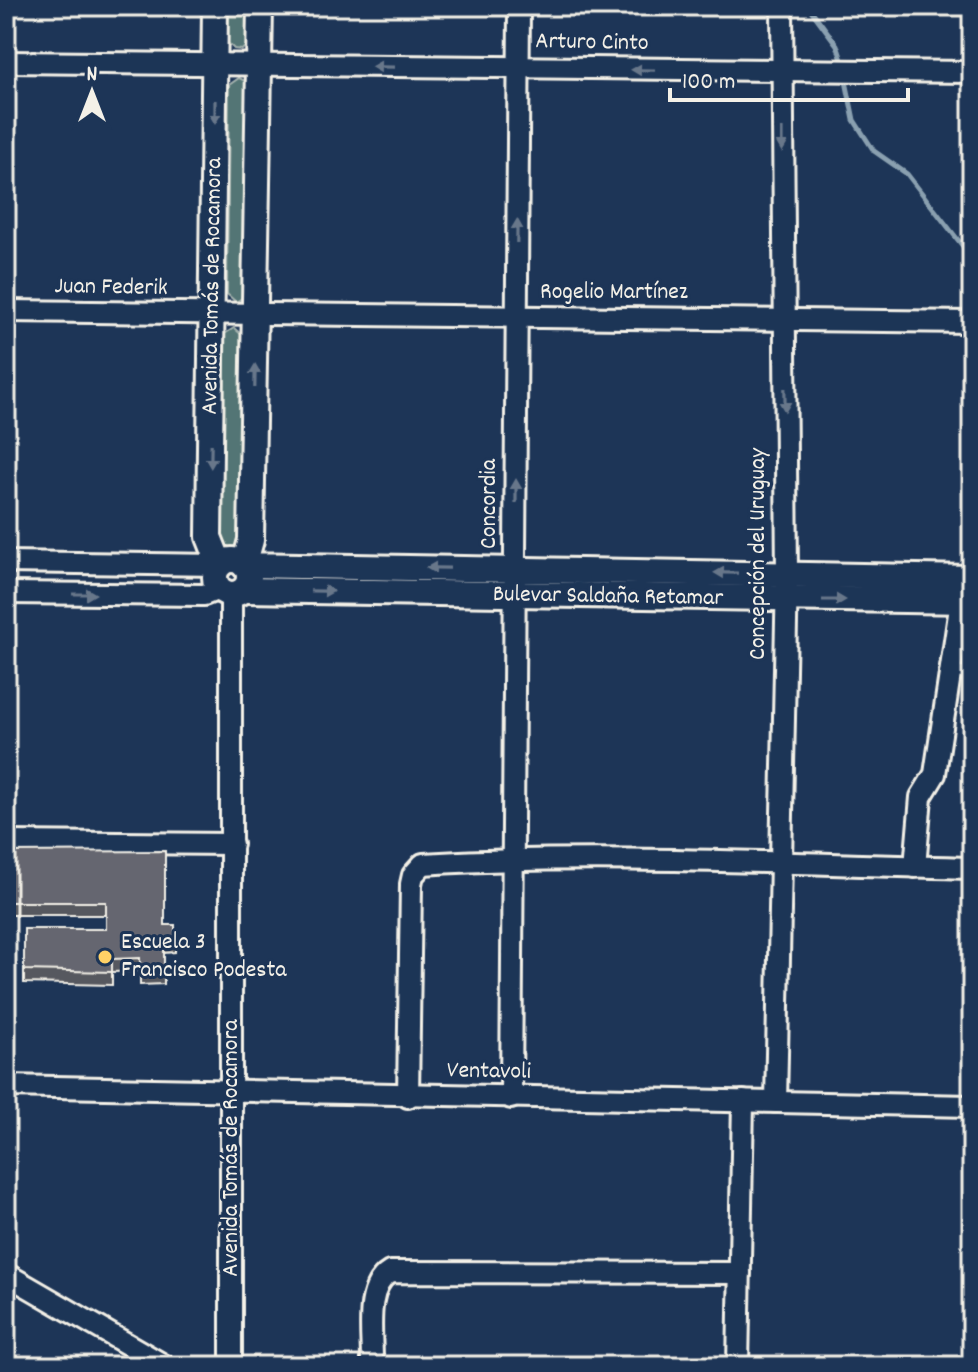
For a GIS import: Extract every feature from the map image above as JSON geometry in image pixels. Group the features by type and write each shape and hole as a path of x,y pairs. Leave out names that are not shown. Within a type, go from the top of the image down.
{"street":[{"name":"Avenida Tomás de Rocamora","path":"215,6 214,316 209,537 232,581"},
{"name":"Avenida Tomás de Rocamora","path":"231,1366 232,581 251,540 260,6"},
{"name":"Concordia","path":"511,1098 519,6"},
{"name":"Concepción del Uruguay","path":"776,1102 787,574 782,6"},
{"name":"Arturo Cinto","path":"6,62 972,72"},
{"name":"Juan Federik","path":"6,311 257,316"},
{"name":"Rogelio Martínez","path":"257,316 972,322"},
{"name":"Bulevar Saldaña Retamar","path":"6,562 232,581 516,595 967,601"},
{"name":"Bulevar Saldaña Retamar","path":"6,593 204,595 232,581 516,569 972,578"},
{"path":"915,867 921,797 935,774 951,670 967,601"},
{"path":"6,842 232,844"},
{"path":"408,1097 413,875 423,864 513,859 783,860 972,868"},
{"name":"Ventavoli","path":"6,1086 408,1097 972,1106"},
{"path":"738,1366 743,1101"},
{"path":"372,1366 373,1292 378,1279 390,1272 740,1273"},
{"path":"6,1274 165,1366"}],"lane":[{"path":"951,670 972,676"}],"green space":[{"path":"228,6 248,6 248,43 242,50 234,49 228,43"},
{"path":"239,78 247,82 246,295 236,302 227,294 229,85"},
{"path":"234,328 243,336 240,545 231,552 221,544 223,335"}],"building":[{"path":"165,851 165,925 175,925 175,940 164,940 164,972 140,973 140,958 112,959 112,972 24,970 24,929 106,929 106,902 6,902 6,852"}],"waterway":[{"path":"808,6 837,45 844,66"},
{"path":"845,76 854,120 874,151 907,174 972,258"}],"place":[{"name":"Escuela 3 Francisco Podesta","path":"105,957"}]}
